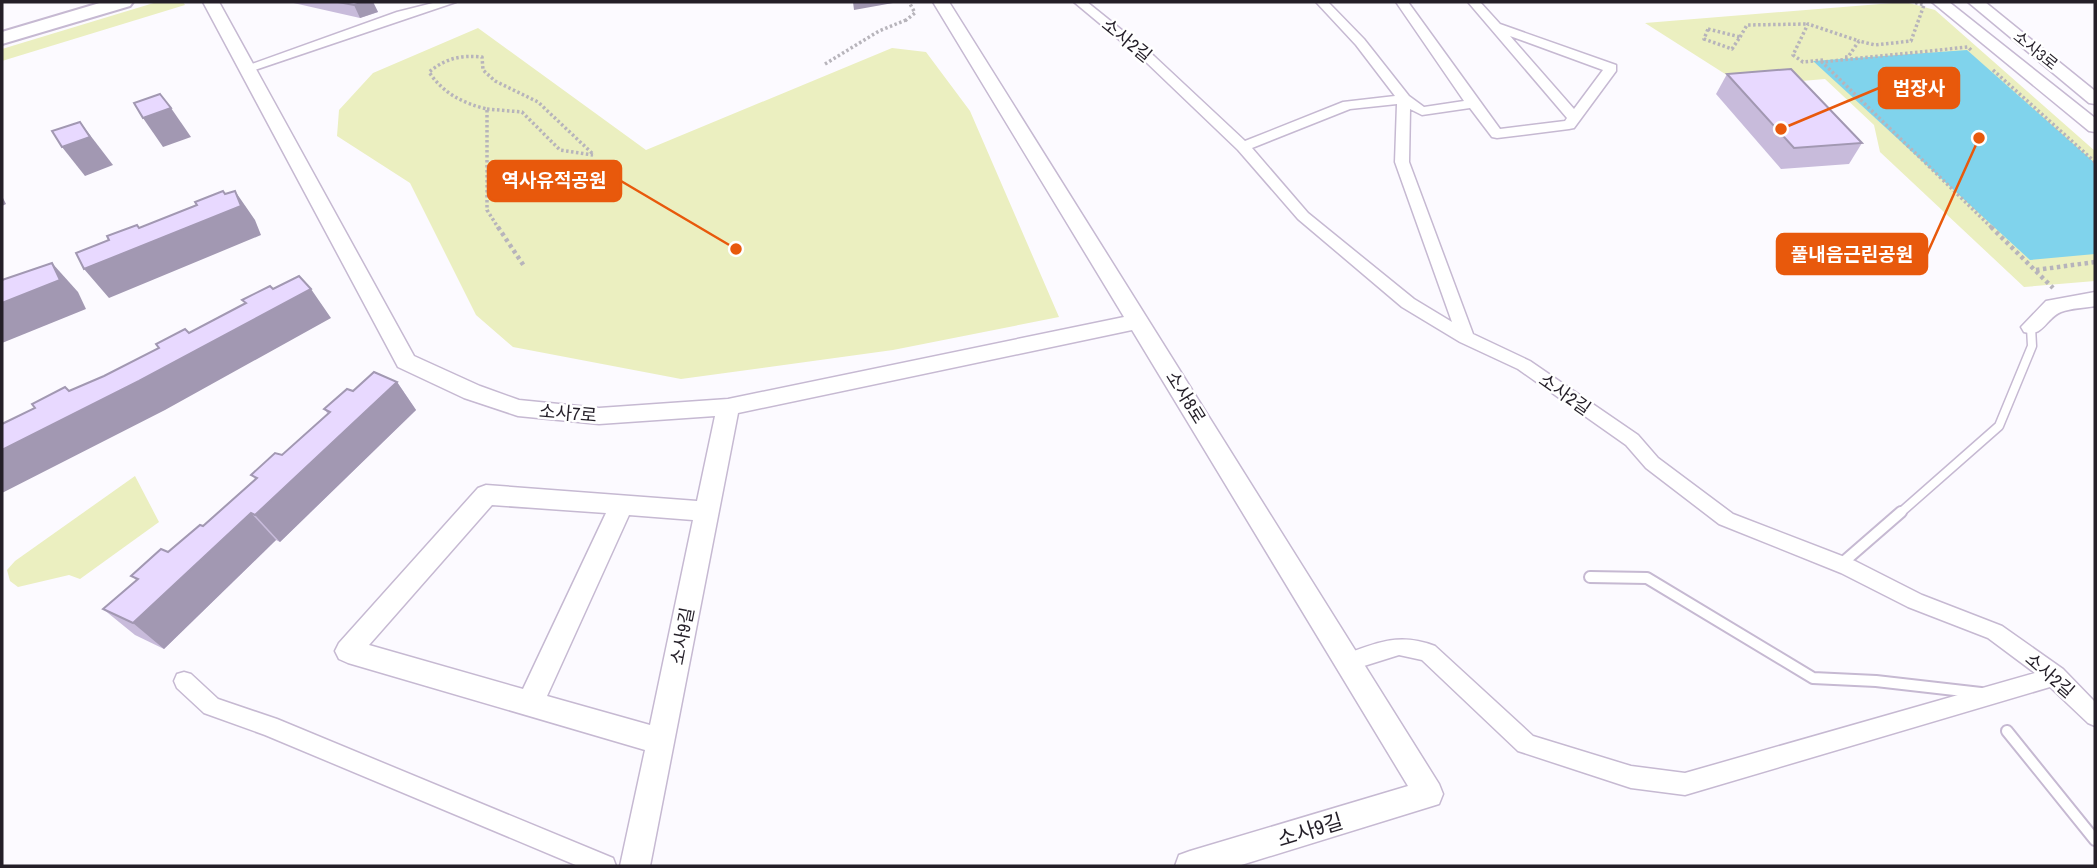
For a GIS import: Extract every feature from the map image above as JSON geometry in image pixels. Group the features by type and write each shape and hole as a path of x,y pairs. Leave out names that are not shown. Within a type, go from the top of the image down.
{"main road":[{"path":"2,26 83,2"},
{"path":"2,38 123,2"}],"street":[{"name":"소사7로","path":"211,2 406,361 472,392 518,408 599,416 728,407 1139,321"},
{"path":"390,2 401,15"},
{"path":"247,68 401,15 450,2"},
{"name":"소사8로","path":"941,2 1429,794"},
{"name":"소사2길","path":"1080,2 1150,59 1243,147 1303,216 1408,303 1466,338 1524,365 1632,440 1652,463 1726,519 1840,565 1915,601 1995,632 2056,676 2095,716"},
{"path":"1322,2 1360,42 1404,99 1422,111 1473,104"},
{"path":"1402,2 1497,134 1569,125 1611,68 1496,27"},
{"path":"1474,2 1574,118"},
{"path":"1940,2 2095,127"},
{"name":"소사3로","path":"1976,2 2095,99"},
{"path":"1243,147 1348,105 1404,99"},
{"path":"1404,99 1402,162 1466,338"},
{"path":"2031,327 2053,306 2095,299"},
{"name":"소사9길","path":"635,866 728,407"},
{"path":"660,741 348,651 486,495 707,511"},
{"path":"530,704 622,505"},
{"path":"1348,662 1399,646 1428,652 1526,744 1631,777 1685,784 2056,676"},
{"path":"184,681 211,706 269,726 605,866"},
{"name":"소사9길","path":"1190,866 1429,794"}],"lane":[{"path":"1840,565 1999,426 2032,346 2031,327"},
{"path":"1590,577 1647,579 1813,678 1876,681 1997,695"},
{"path":"2007,731 2095,840"}],"path":[{"path":"894,25 915,13 909,2"},
{"path":"1741,37 1708,29 1704,39 1732,49 1741,37 1747,25 1808,23 1875,45 1912,41 1923,9"},
{"path":"825,64 879,31 906,20"},
{"path":"1808,23 1793,55 1803,62 1848,57 1860,41"},
{"path":"1978,56 1968,47 1822,62 2056,290"},
{"path":"464,55 482,57 483,70 495,81 538,102 594,155 560,150 522,112 487,109 466,105 438,86 429,72 444,59 464,55"},
{"path":"1988,65 2095,162"},
{"path":"487,109 487,210 524,266"},
{"path":"2035,270 2095,262"}],"green space":[{"path":"157,2 183,2 185,5 2,61 2,49"},
{"path":"1905,2 1935,10 2095,151 2095,281 2024,287 1880,152 1874,125 1825,79 1744,86 1645,23"},
{"path":"478,28 646,150 892,48 926,52 970,111 1059,317 893,350 681,379 513,347 476,315 410,183 337,136 339,110 373,73"},
{"path":"135,476 159,522 80,579 69,575 18,587 10,581 7,570 15,561"}],"water":[{"path":"1967,50 2095,163 2095,254 2030,260 1813,61"}],"building":[{"path":"338,2 365,2 354,5"},
{"path":"1791,69 1862,143 1794,148 1727,74"},
{"path":"160,94 171,108 143,118 134,103"},
{"path":"80,122 90,137 62,147 52,131"},
{"path":"223,191 225,194 235,191 241,206 84,269 76,253 109,240 107,236 137,225 139,228 197,205 195,202"},
{"path":"52,263 60,280 2,303 2,280"},
{"path":"299,276 311,289 139,381 2,450 2,424 35,408 32,404 65,387 69,391 104,376 159,348 156,344 185,329 189,333 246,303 242,300"},
{"path":"374,372 397,382 255,515 251,513 133,623 103,609 138,579 131,576 161,549 168,552 200,525 203,526 257,478 251,475 275,453 282,455 330,412 324,409 347,389 353,391"}],"place":[{"name":"법장사","path":"1781,129"},
{"name":"풀내음근린공원","path":"1979,138"},
{"name":"역사유적공원","path":"736,249"}]}
